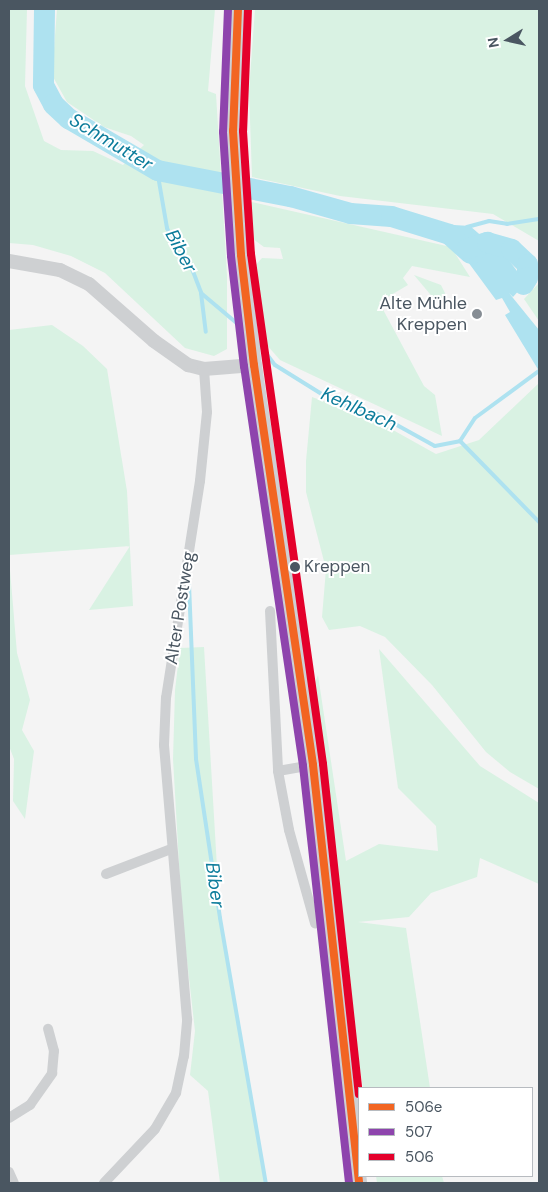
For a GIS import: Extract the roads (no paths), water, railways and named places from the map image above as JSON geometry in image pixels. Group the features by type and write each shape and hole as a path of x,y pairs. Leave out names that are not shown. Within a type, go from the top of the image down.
{"main road":[{"path":"238,9 233,76 236,162 246,302 313,766 358,1174"}],"street":[{"path":"9,261 60,270 89,284 172,356 204,368 254,361"},
{"name":"Alter Postweg","path":"104,1183 155,1129 176,1093 184,1056 187,1019 171,849 164,745 166,698 200,481 207,412 204,368"},
{"path":"270,611 278,771 289,830 315,923"},
{"path":"278,771 313,766"},
{"path":"106,874 171,849"},
{"path":"9,1118 30,1105 52,1073 54,1051 48,1029"},
{"path":"9,1172 14,1183"}],"water":[{"path":"454,225 470,226 508,259 520,275 521,288 513,297 509,293 539,330 539,371 505,315 510,312 502,298 496,300 457,247 448,241 449,229"}],"waterway":[{"name":"Schmutter","path":"44,9 43,85 53,104 68,118 157,170 290,196 350,213 391,216 449,234 470,253"},
{"name":"Biber","path":"157,170 167,228 178,254 189,261 201,293 206,332"},
{"path":"467,227 489,221 507,224 539,219"},
{"name":"Schmutter","path":"472,253 467,248 487,242 511,249 527,264 527,277 523,284"},
{"name":"Kehlbach","path":"201,293 245,330"},
{"name":"Kehlbach","path":"256,340 275,365 336,403 377,414 435,446 460,441 539,522"},
{"name":"Kehlbach","path":"460,441 475,418 539,371"},
{"name":"Biber","path":"189,584 196,759 220,918 266,1183"}],"place":[{"name":"Alte Mühle Kreppen","path":"477,314"},
{"name":"Kreppen","path":"295,567"}]}
